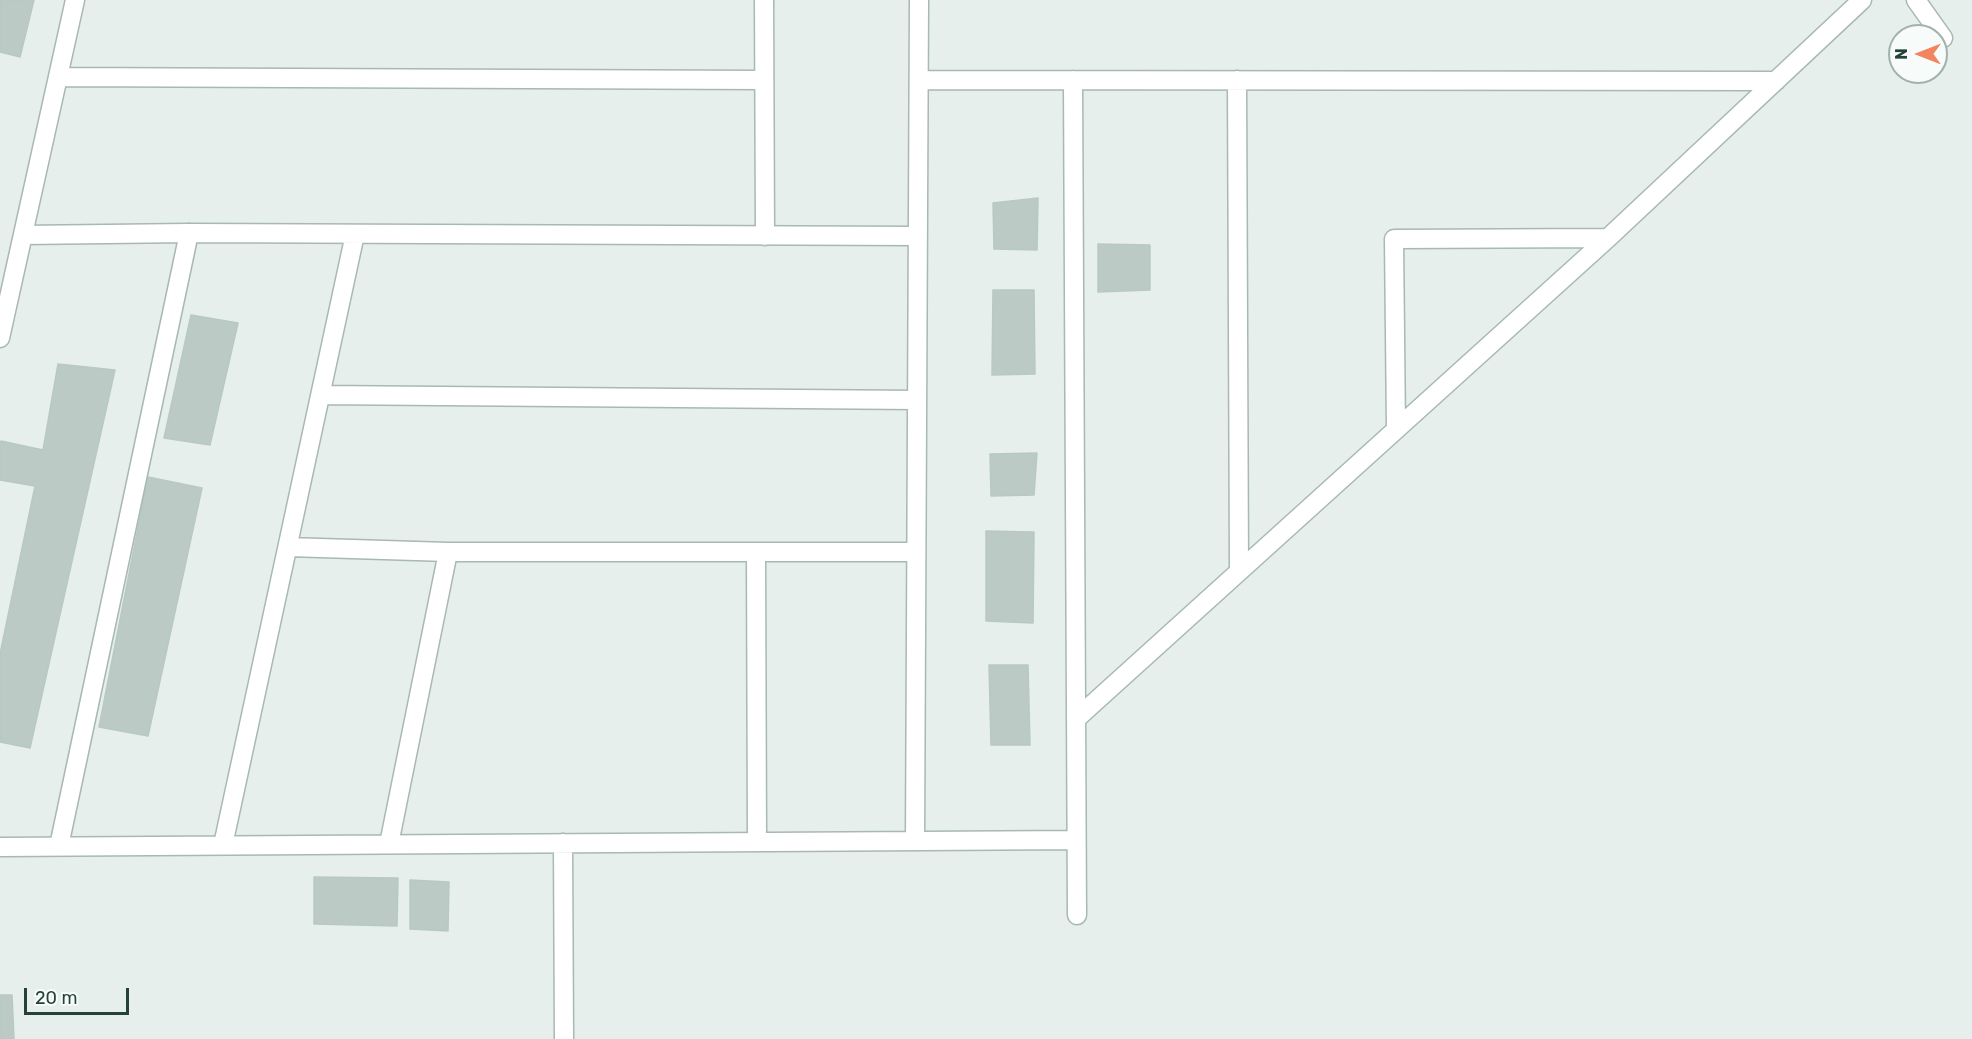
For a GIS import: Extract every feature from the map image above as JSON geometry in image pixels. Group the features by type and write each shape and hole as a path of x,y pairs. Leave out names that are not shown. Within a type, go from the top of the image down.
{"street":[{"path":"0,338 75,0"},
{"path":"764,0 765,236"},
{"path":"915,841 919,0"},
{"path":"1076,719 1608,238 1862,0"},
{"path":"1916,0 1933,24"},
{"path":"58,77 764,80"},
{"path":"919,80 1776,81"},
{"path":"1073,80 1077,915"},
{"path":"1237,80 1239,571"},
{"path":"23,235 189,233 918,236"},
{"path":"59,846 189,233"},
{"path":"223,845 355,234"},
{"path":"1396,430 1394,239 1608,238"},
{"path":"321,395 917,400"},
{"path":"288,547 448,552 916,552"},
{"path":"389,844 448,552"},
{"path":"756,552 757,842"},
{"path":"0,847 1076,840"},
{"path":"563,843 564,1039"}],"building":[{"path":"0,0 34,0 20,57 0,52"},
{"path":"1038,198 1037,250 994,249 993,203"},
{"path":"1098,244 1150,245 1150,290 1098,292"},
{"path":"993,290 1034,290 1035,374 992,375"},
{"path":"191,315 238,323 210,445 164,438"},
{"path":"58,364 115,370 30,748 0,742 0,654 35,486 0,480 0,447 1,441 43,450"},
{"path":"1037,453 1034,495 991,496 990,454"},
{"path":"148,477 202,488 148,736 99,727"},
{"path":"986,531 1034,532 1033,623 986,621"},
{"path":"989,665 1028,665 1030,745 991,745"},
{"path":"314,877 398,878 397,926 314,924"},
{"path":"410,880 449,882 448,931 410,929"},
{"path":"0,995 12,995 14,1039 0,1039"}]}
